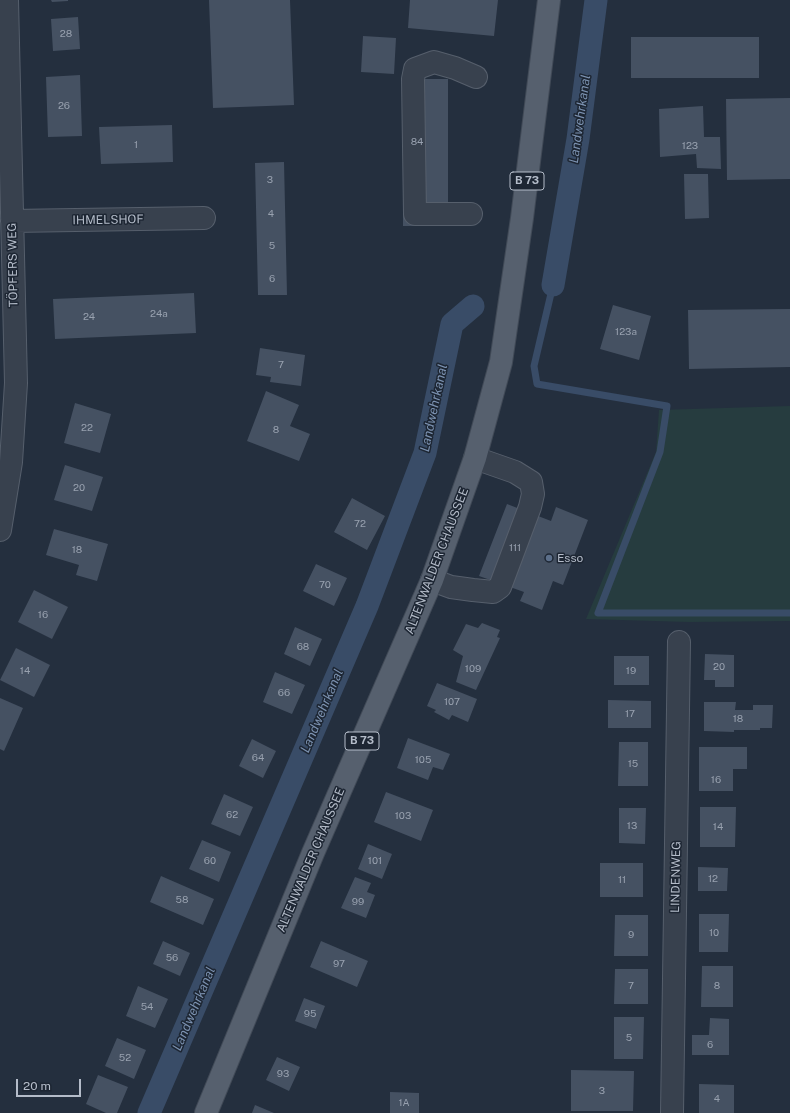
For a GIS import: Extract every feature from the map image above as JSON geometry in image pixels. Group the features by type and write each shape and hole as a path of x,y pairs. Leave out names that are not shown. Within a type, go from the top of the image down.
{"main road":[{"name":"ALTENWALDER CHAUSSEE","path":"206,1113 313,853 432,580 476,458 501,362 522,218 550,0"}],"street":[{"name":"TÖPFERS WEG","path":"0,530 11,462 16,383 7,249 12,221 7,0"},
{"path":"471,214 415,214 413,79 415,69 434,62 455,68 476,77"},
{"name":"IHMELSHOF","path":"12,221 204,218"},
{"path":"432,580 451,587 473,590 493,592 500,588 530,507 533,494 531,482 515,472 476,458"},
{"name":"LINDENWEG","path":"672,1113 679,642"}],"green space":[{"path":"790,406 790,621 689,622 586,619 656,452 659,410"}],"building":[{"path":"51,0 68,0 68,1 52,2"},
{"path":"209,0 290,0 294,105 213,108"},
{"path":"410,0 498,0 494,36 408,28"},
{"path":"78,17 80,49 53,51 51,19"},
{"path":"363,36 396,38 394,74 361,72"},
{"path":"631,37 759,37 759,78 631,78"},
{"path":"80,75 82,136 48,137 46,77"},
{"path":"403,79 448,79 448,204 453,204 453,226 403,226"},
{"path":"790,98 790,179 727,180 726,99"},
{"path":"703,106 704,137 720,137 721,169 697,168 696,154 660,157 659,109"},
{"path":"172,125 173,162 101,164 99,127"},
{"path":"284,162 287,295 258,295 255,163"},
{"path":"684,174 708,174 709,218 685,219"},
{"path":"194,293 196,333 55,339 53,299"},
{"path":"613,305 651,316 639,360 600,349"},
{"path":"790,309 790,367 689,369 688,310"},
{"path":"260,348 305,355 301,386 270,382 271,377 256,375"},
{"path":"266,391 299,405 290,426 310,434 299,461 247,441"},
{"path":"75,403 111,414 100,453 64,443"},
{"path":"65,465 103,477 92,511 54,500"},
{"path":"352,498 385,516 367,550 334,532"},
{"path":"507,504 551,521 556,507 588,520 563,585 553,581 542,610 520,601 524,592 479,576"},
{"path":"54,529 108,544 97,581 76,575 79,565 46,555"},
{"path":"316,564 347,578 334,606 303,591"},
{"path":"34,590 68,607 52,639 18,622"},
{"path":"482,623 500,630 497,637 500,638 476,690 456,682 463,656 453,650 466,624 478,628"},
{"path":"295,627 322,639 310,666 284,654"},
{"path":"16,648 50,665 34,697 0,680"},
{"path":"705,654 734,655 734,687 715,687 715,680 704,680"},
{"path":"614,656 649,656 649,685 614,685"},
{"path":"275,672 305,685 292,714 263,702"},
{"path":"437,683 477,699 468,722 452,715 449,720 434,712 436,710 427,706"},
{"path":"0,698 23,708 4,751 0,749"},
{"path":"608,700 651,701 651,728 608,728"},
{"path":"704,702 736,702 735,710 753,710 753,705 773,705 772,728 760,728 760,730 734,730 734,732 704,731"},
{"path":"408,738 450,754 443,770 433,767 428,780 397,768"},
{"path":"252,739 276,751 263,778 239,766"},
{"path":"619,742 648,742 648,786 618,786"},
{"path":"699,747 747,747 747,769 733,769 733,791 699,791"},
{"path":"386,792 433,810 421,841 374,822"},
{"path":"224,794 253,807 240,836 211,824"},
{"path":"700,807 736,807 735,847 700,847"},
{"path":"619,808 646,808 645,844 619,843"},
{"path":"202,840 231,852 219,882 189,869"},
{"path":"368,844 392,854 382,879 358,869"},
{"path":"600,863 643,863 643,897 600,897"},
{"path":"698,867 728,868 727,891 698,891"},
{"path":"161,876 214,899 203,925 150,902"},
{"path":"355,877 371,883 367,892 375,895 366,918 341,908"},
{"path":"699,914 729,914 728,952 699,952"},
{"path":"615,915 648,915 648,956 614,956"},
{"path":"163,941 190,953 180,976 153,964"},
{"path":"321,941 368,961 357,987 310,967"},
{"path":"702,966 733,966 733,1007 701,1007"},
{"path":"615,969 648,969 648,1004 614,1004"},
{"path":"138,986 168,999 155,1028 126,1016"},
{"path":"304,998 325,1006 316,1029 295,1021"},
{"path":"614,1017 644,1017 643,1059 614,1059"},
{"path":"710,1018 729,1019 729,1055 692,1055 692,1035 709,1035"},
{"path":"117,1038 146,1050 134,1079 105,1066"},
{"path":"277,1057 300,1067 289,1091 266,1080"},
{"path":"571,1070 634,1071 633,1111 571,1111"},
{"path":"98,1075 128,1087 117,1113 106,1113 86,1104"},
{"path":"699,1084 734,1085 734,1113 699,1113"},
{"path":"390,1092 419,1093 419,1113 390,1113"},
{"path":"255,1105 274,1113 252,1113"}],"waterway":[{"name":"Landwehrkanal","path":"553,285 578,139 596,0"},
{"path":"553,285 534,366 537,384 667,406 660,452 598,613 790,613"},
{"name":"Landwehrkanal","path":"149,1113 367,606 425,453 452,324 473,306"}],"place":[{"name":"Esso","path":"549,558"}]}
